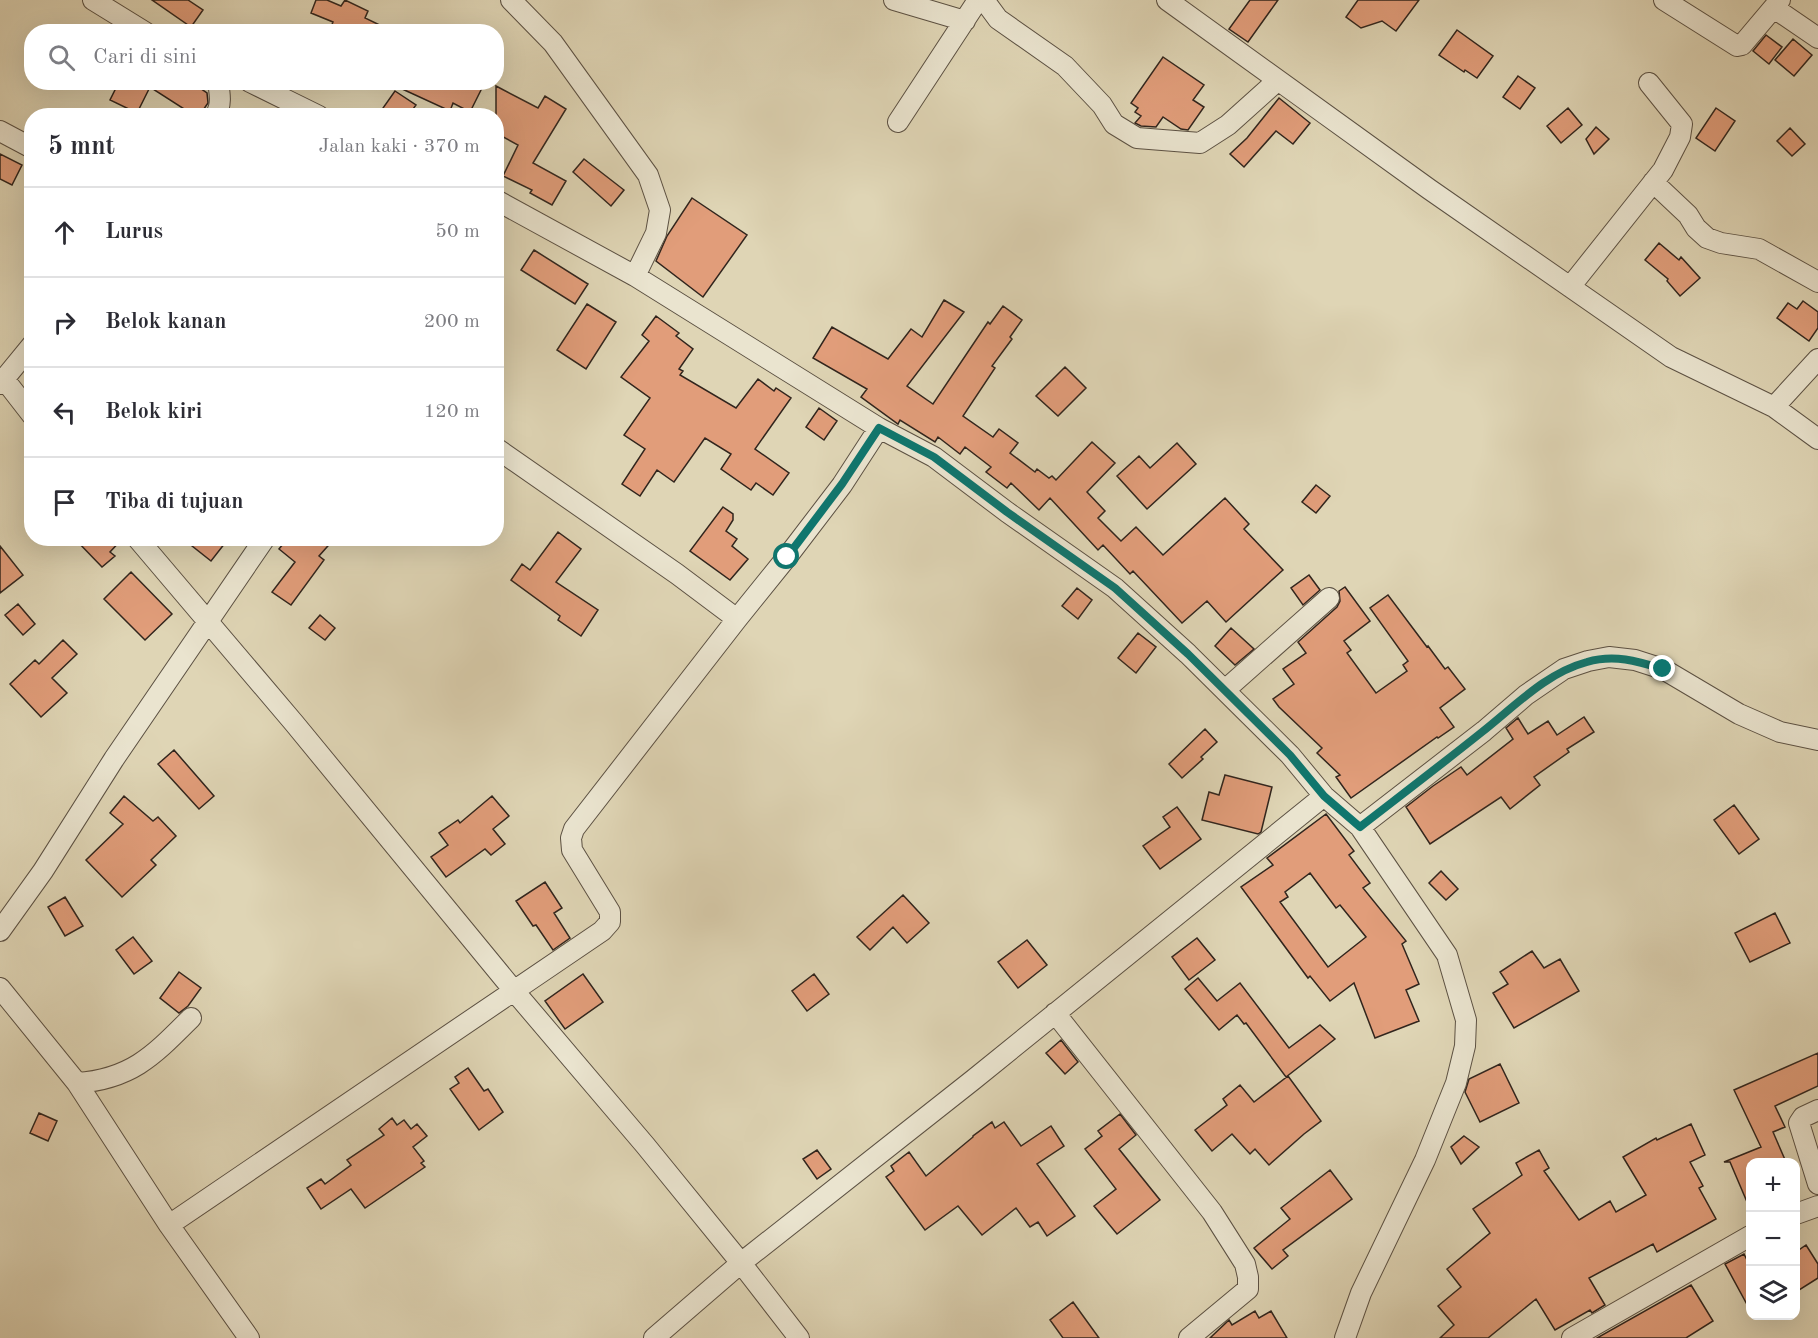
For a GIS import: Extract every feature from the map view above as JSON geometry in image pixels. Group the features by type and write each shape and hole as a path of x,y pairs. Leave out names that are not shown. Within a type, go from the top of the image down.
{"street":[{"path":"93,0 132,24"},
{"path":"512,0 553,43 648,176 660,210 656,233 634,276"},
{"path":"894,0 965,21"},
{"path":"898,122 978,0"},
{"path":"984,0 998,19 1065,66 1102,105 1114,124 1137,138 1200,143 1228,125 1277,81"},
{"path":"1167,0 1277,81 1671,357 1774,407 1818,439"},
{"path":"1664,0 1737,46 1742,45 1777,4 1818,38"},
{"path":"1570,287 1662,170 1680,137 1682,124 1650,83"},
{"path":"218,90 219,108"},
{"path":"266,90 303,108"},
{"path":"0,131 24,144"},
{"path":"1653,182 1688,215 1707,238 1721,243 1759,249 1818,282"},
{"path":"504,204 634,276 879,428 934,457 1115,588 1225,690 1290,755 1324,796 1360,827 1447,955 1466,1020 1465,1046 1456,1083 1425,1160 1361,1293 1345,1338"},
{"path":"24,355 2,382 24,406"},
{"path":"1774,407 1818,359"},
{"path":"169,1225 602,931 610,922 610,912 572,850 571,838 574,829 787,557 842,484 879,428"},
{"path":"504,454 677,574 737,619"},
{"path":"144,546 645,1145 799,1338"},
{"path":"0,931 44,871 114,759 260,546"},
{"path":"1225,690 1329,598"},
{"path":"1360,827 1484,731 1526,695 1564,669 1609,657 1635,660 1663,669 1739,714 1780,732 1818,740"},
{"path":"654,1338 741,1263 964,1087 1324,796"},
{"path":"0,988 77,1083 169,1225 249,1338"},
{"path":"1055,1012 1212,1212 1245,1264 1248,1289 1189,1338"},
{"path":"77,1083 109,1078 140,1064 157,1052 191,1018"},
{"path":"1818,1110 1803,1117 1799,1123 1818,1184"},
{"path":"1800,1213 1818,1206"},
{"path":"1572,1338 1746,1238"}],"building":[{"path":"152,0 188,0 203,10 193,24 187,24"},
{"path":"316,0 327,0 341,6 345,0 368,11 365,18 377,24 332,24 333,22 311,13"},
{"path":"1250,0 1278,0 1248,42 1229,29"},
{"path":"1358,0 1419,0 1396,31 1382,21 1361,28 1346,17"},
{"path":"1457,30 1493,56 1477,78 1439,55"},
{"path":"1766,35 1782,47 1769,64 1753,51"},
{"path":"1793,39 1812,55 1794,76 1775,60"},
{"path":"1163,57 1204,85 1193,100 1204,107 1188,130 1181,129 1163,117 1156,127 1141,126 1135,123 1141,116 1135,112 1138,108 1131,103"},
{"path":"1518,76 1535,88 1520,109 1503,97"},
{"path":"115,90 148,90 140,108 127,108 110,100"},
{"path":"155,90 203,90 207,93 208,103 205,108 183,108"},
{"path":"404,90 481,90 472,108 462,108 453,103 451,108 443,108"},
{"path":"496,90 504,90 538,108 545,96 566,109 533,163 566,181 552,205 530,193 532,190 504,176 518,145 504,137 504,108 496,108"},
{"path":"395,91 416,105 414,108 383,108"},
{"path":"1279,98 1310,123 1293,144 1276,131 1244,167 1230,154 1247,138"},
{"path":"1568,108 1582,125 1561,143 1547,126"},
{"path":"1716,108 1735,121 1715,151 1696,138"},
{"path":"1596,127 1609,139 1594,154 1586,139"},
{"path":"1790,128 1805,144 1792,156 1777,141"},
{"path":"0,154 22,165 12,185 0,179"},
{"path":"584,159 624,190 611,206 573,172"},
{"path":"692,198 747,235 703,297 656,261 667,236"},
{"path":"1659,243 1679,260 1681,257 1700,278 1680,296 1667,281 1668,279 1645,260"},
{"path":"534,250 588,284 575,304 521,270"},
{"path":"944,300 964,312 907,386 933,404 988,322 990,324 1003,306 1022,320 1010,337 1012,339 992,366 995,368 963,416 993,437 999,429 1018,443 1010,453 1035,472 1037,469 1056,480 1092,442 1115,463 1087,492 1105,511 1098,518 1121,541 1136,527 1163,555 1225,498 1249,524 1244,529 1283,570 1226,622 1207,601 1182,623 1133,571 1130,574 1103,545 1098,550 1050,498 1039,510 1011,483 1007,488 986,472 991,467 965,447 960,454 938,437 935,442 900,420 898,424 861,397 867,389 813,358 832,327 888,359 911,329 922,337"},
{"path":"1803,301 1818,312 1818,328 1809,341 1777,318 1788,303 1797,309"},
{"path":"587,304 616,322 586,369 557,350"},
{"path":"656,316 679,333 676,336 693,349 679,369 683,371 680,375 736,408 758,379 774,391 776,388 791,398 755,449 789,473 773,495 756,483 751,490 721,469 731,454 705,438 674,482 657,470 640,496 622,484 645,449 624,435 650,398 621,377 649,341 642,335"},
{"path":"1065,367 1086,388 1058,416 1036,396"},
{"path":"819,408 837,421 824,440 806,427"},
{"path":"1177,443 1196,464 1147,509 1117,476 1139,456 1150,468"},
{"path":"1316,485 1330,496 1316,513 1302,502"},
{"path":"723,507 733,514 733,520 726,531 737,539 732,546 748,559 730,580 690,551"},
{"path":"558,532 581,549 556,582 598,610 581,636 558,620 560,616 511,580 522,564 530,570"},
{"path":"0,546 23,575 0,593"},
{"path":"82,546 116,546 110,552 115,556 102,567"},
{"path":"192,546 223,546 211,561"},
{"path":"281,546 328,546 319,556 324,560 291,605 272,592 295,562 279,549"},
{"path":"131,572 172,614 145,640 104,599"},
{"path":"1309,575 1320,590 1303,605 1291,588"},
{"path":"1345,587 1370,621 1344,641 1351,650 1347,653 1376,693 1407,671 1403,665 1408,661 1370,608 1388,595 1445,669 1448,667 1465,689 1440,708 1454,727 1351,798 1336,777 1340,775 1317,753 1322,748 1273,699 1294,684 1283,669 1306,653 1298,642 1337,607 1340,601 1339,591"},
{"path":"1077,588 1092,600 1078,619 1062,606"},
{"path":"18,604 35,624 23,635 5,615"},
{"path":"320,615 335,628 325,640 309,628"},
{"path":"1231,628 1254,649 1235,665 1215,646"},
{"path":"1138,633 1156,647 1136,673 1118,658"},
{"path":"63,640 77,654 52,678 67,693 41,717 10,684 35,660 39,664"},
{"path":"1584,717 1594,732 1567,749 1569,752 1534,777 1540,785 1510,809 1501,797 1430,844 1406,807 1461,767 1467,775 1513,739 1506,728 1518,718 1528,734 1548,721 1557,735"},
{"path":"1205,729 1217,742 1201,757 1203,759 1182,778 1169,764"},
{"path":"174,750 214,796 199,809 158,764"},
{"path":"1225,775 1272,787 1261,832 1258,834 1202,820 1209,792 1219,795"},
{"path":"124,796 153,821 158,817 176,836 151,860 156,865 122,897 86,860 123,824 110,813"},
{"path":"492,796 509,816 493,829 505,844 491,855 485,849 446,877 431,857 448,845 439,833 458,820 460,823"},
{"path":"1734,805 1759,839 1739,854 1714,820"},
{"path":"1177,807 1201,839 1160,869 1143,846 1170,827 1163,817"},
{"path":"1326,814 1354,851 1349,855 1370,883 1363,888 1406,941 1402,944 1419,984 1406,990 1419,1021 1375,1038 1354,983 1330,1001 1310,976 1308,978 1241,887 1273,865 1267,858","holes":["1310,873 1336,908 1340,905 1366,937 1328,967 1280,902 1288,897 1285,892"]},
{"path":"1441,871 1458,889 1446,900 1429,883"},
{"path":"545,882 562,908 554,913 570,938 553,950 516,901"},
{"path":"903,895 929,923 907,943 893,927 870,950 857,937"},
{"path":"65,897 83,926 65,936 48,907"},
{"path":"1775,913 1790,943 1750,962 1735,933"},
{"path":"133,937 152,961 134,974 116,950"},
{"path":"1197,938 1215,960 1189,980 1172,957"},
{"path":"1027,940 1047,965 1018,988 998,962"},
{"path":"1532,951 1544,968 1560,959 1579,991 1514,1028 1493,993 1508,984 1500,972"},
{"path":"179,972 201,988 188,1006 179,1013 160,998"},
{"path":"583,974 603,1002 565,1029 545,1001"},
{"path":"814,974 829,994 807,1011 792,991"},
{"path":"1198,978 1217,1001 1240,983 1289,1048 1320,1025 1335,1039 1286,1077 1246,1023 1244,1024 1237,1015 1219,1030 1185,989"},
{"path":"1061,1040 1078,1062 1065,1074 1046,1053"},
{"path":"1818,1053 1818,1086 1775,1106 1785,1127 1773,1132 1784,1158 1746,1158 1746,1200 1730,1162 1724,1162 1761,1147 1734,1090"},
{"path":"1500,1064 1519,1103 1480,1122 1465,1092 1469,1079"},
{"path":"468,1068 484,1091 488,1089 503,1112 479,1130 450,1089 459,1083 455,1077"},
{"path":"1288,1076 1321,1121 1269,1165 1255,1149 1250,1154 1232,1134 1212,1151 1195,1130 1227,1105 1223,1099 1240,1085 1254,1102"},
{"path":"39,1113 57,1121 48,1141 30,1133"},
{"path":"1120,1114 1136,1135 1119,1149 1160,1200 1117,1234 1094,1206 1116,1189 1085,1149 1102,1136 1098,1131"},
{"path":"392,1118 397,1125 404,1120 411,1129 417,1124 427,1136 413,1147 424,1161 421,1163 425,1167 365,1208 351,1189 321,1209 307,1188 321,1179 325,1184 351,1165 347,1160 384,1135 379,1129"},
{"path":"992,1122 995,1128 1004,1122 1021,1146 1051,1126 1064,1146 1037,1164 1075,1216 1047,1236 1038,1222 1030,1227 1016,1208 982,1235 958,1206 925,1230 886,1177 894,1171 891,1166 909,1152 926,1176"},
{"path":"1691,1124 1705,1155 1690,1162 1703,1186 1699,1188 1716,1219 1657,1252 1653,1244 1589,1278 1605,1305 1592,1313 1590,1310 1555,1330 1536,1299 1488,1338 1440,1338 1454,1325 1438,1306 1461,1287 1447,1269 1490,1233 1473,1209 1522,1175 1516,1163 1539,1150 1549,1168 1544,1171 1579,1220 1610,1201 1616,1212 1646,1195 1623,1157 1656,1138 1657,1140"},
{"path":"1464,1136 1479,1147 1461,1164 1451,1147"},
{"path":"817,1150 831,1169 817,1179 803,1159"},
{"path":"1330,1170 1352,1199 1283,1250 1288,1256 1272,1269 1254,1248 1290,1219 1281,1208"},
{"path":"1806,1245 1818,1264 1818,1278 1800,1289 1800,1266 1800,1249"},
{"path":"1744,1254 1746,1258 1746,1303 1725,1264"},
{"path":"1691,1285 1713,1321 1686,1338 1597,1338"},
{"path":"1073,1302 1099,1338 1063,1338 1050,1320"},
{"path":"1255,1311 1259,1318 1271,1311 1287,1338 1210,1338 1229,1320 1232,1325"}],"route":[{"path":"787,557 842,484 879,428 934,457 1115,588 1188,654 1290,755 1324,796 1360,827 1484,731 1526,695 1564,669 1609,657 1635,660 1663,669"}]}
